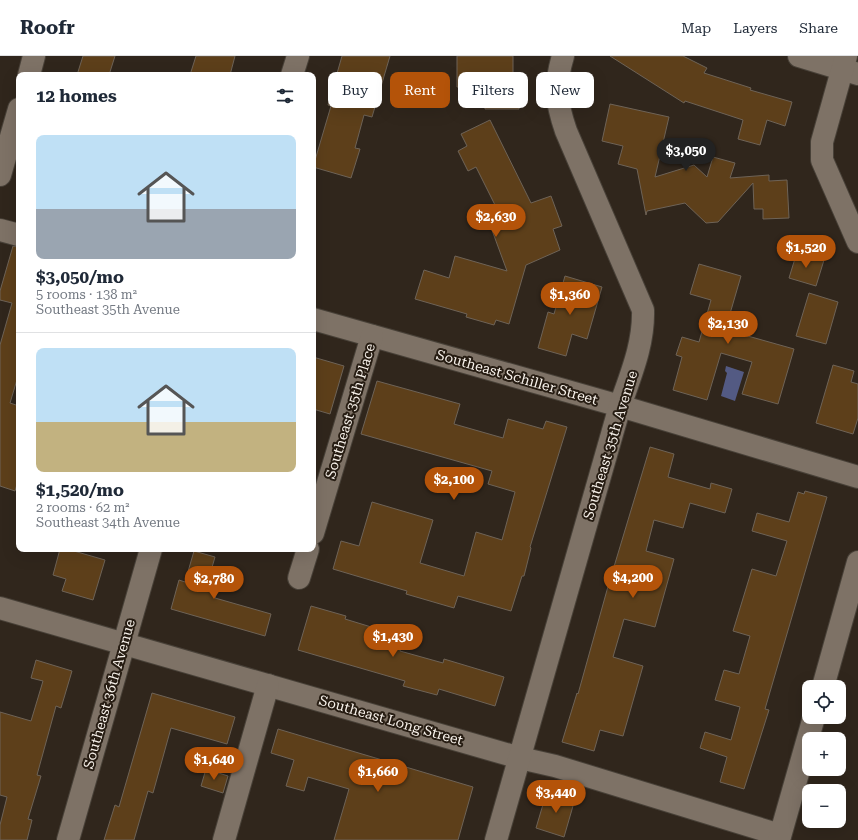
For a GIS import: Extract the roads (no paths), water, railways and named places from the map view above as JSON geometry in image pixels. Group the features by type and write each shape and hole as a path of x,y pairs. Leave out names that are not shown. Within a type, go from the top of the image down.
{"street":[{"path":"30,72 34,56"},
{"path":"293,72 298,56"},
{"name":"Southeast 35th Avenue","path":"496,840 620,406 641,345 643,310 566,131 558,107 557,88 563,56"},
{"path":"799,56 849,67 822,142 822,160 858,242"},
{"path":"0,175 16,119"},
{"path":"0,230 16,234"},
{"name":"Southeast Schiller Street","path":"316,320 620,406 858,477"},
{"name":"Southeast 35th Place","path":"316,523 372,336"},
{"name":"Southeast 36th Avenue","path":"68,840 150,552"},
{"path":"299,578 307,552"},
{"path":"824,680 858,562"},
{"name":"Southeast Long Street","path":"0,608 520,758 555,766 639,790 780,838"},
{"path":"224,840 268,685"},
{"path":"780,838 812,724"}],"water":[{"path":"726,366 744,372 735,401 721,396 727,373 725,371"}]}
